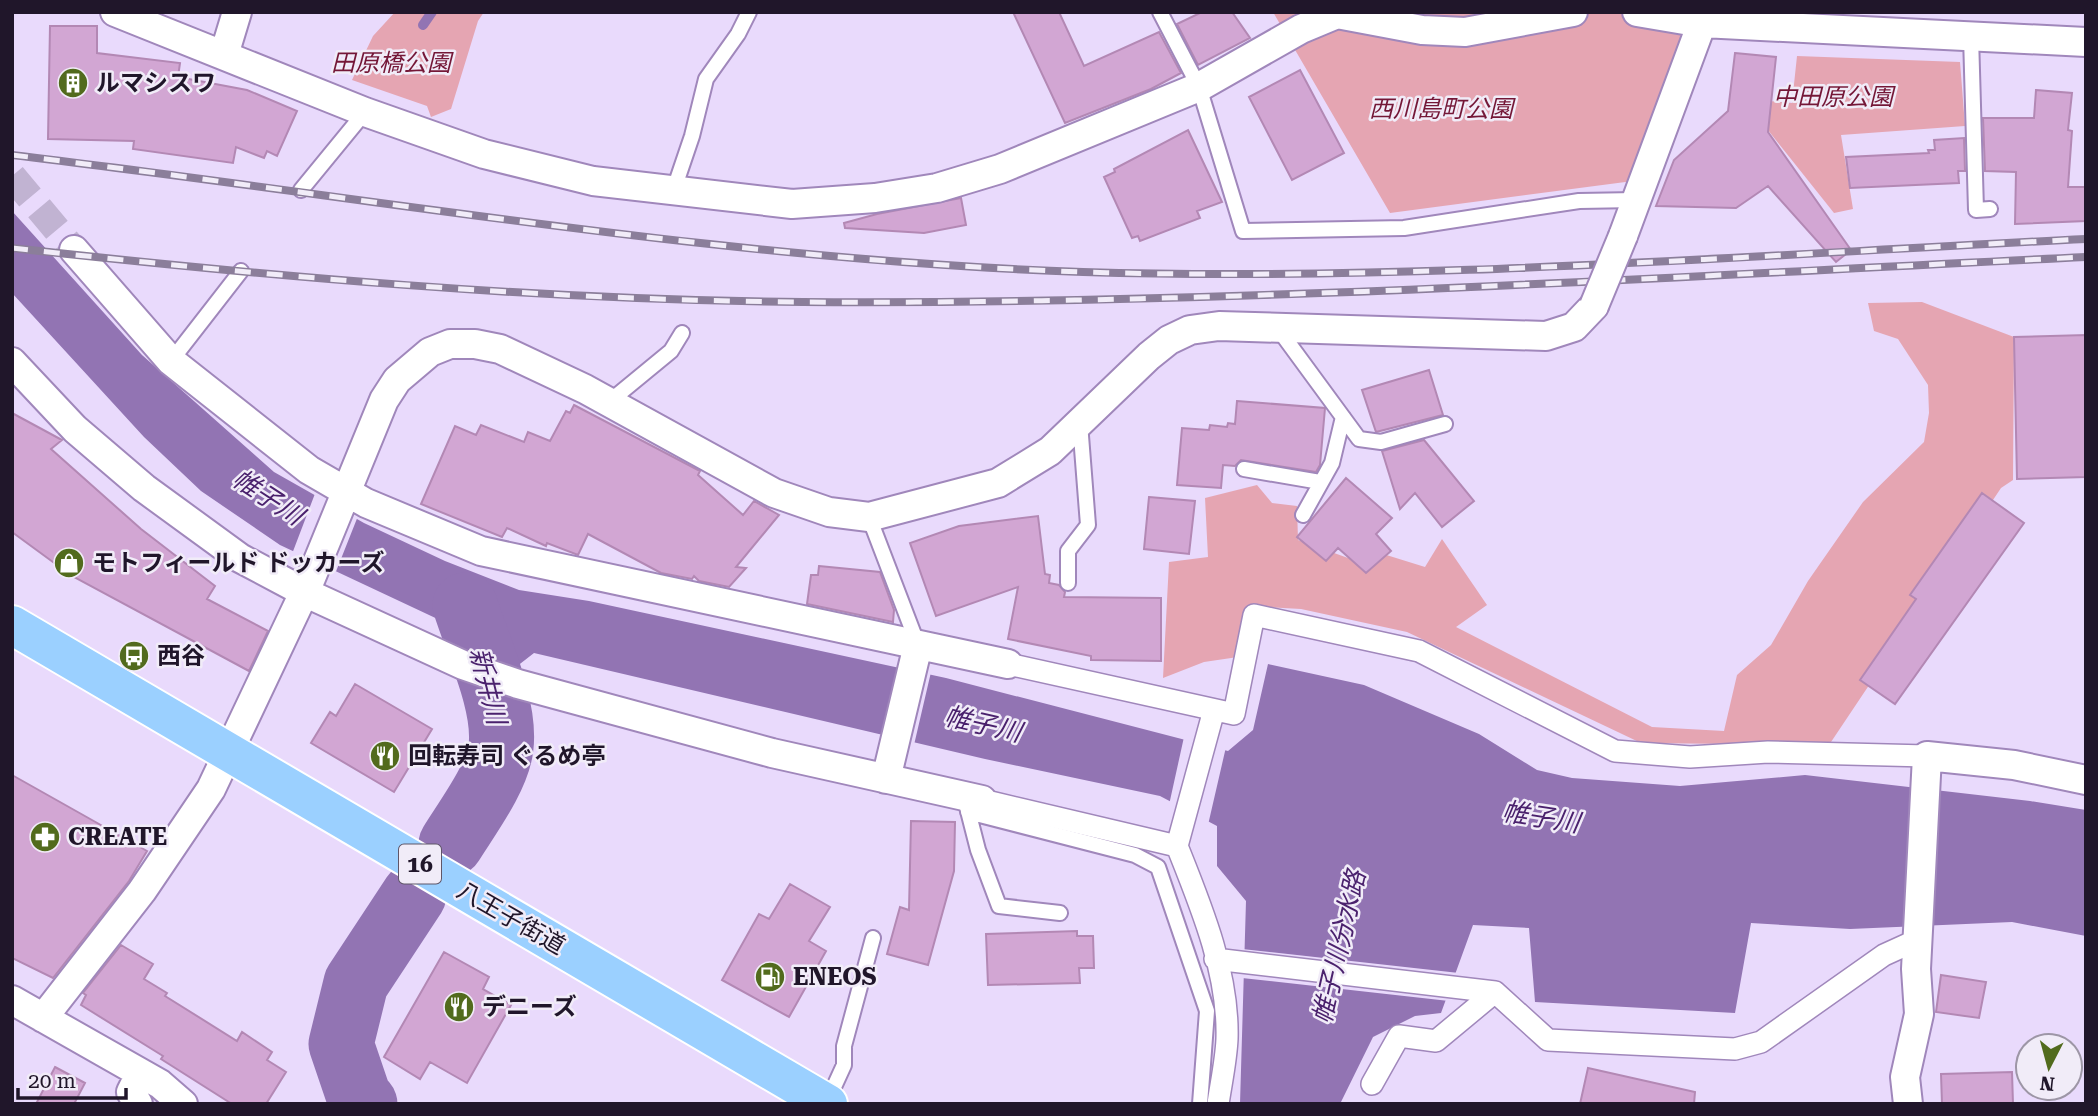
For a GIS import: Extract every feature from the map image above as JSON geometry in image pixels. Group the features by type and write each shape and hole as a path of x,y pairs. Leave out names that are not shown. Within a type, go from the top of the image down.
{"highway":[{"name":"八王子街道","path":"12,625 827,1103"}],"street":[{"path":"115,12 365,112 484,154 593,181 792,204 875,198 937,188 1000,169 1199,87 1301,29 1338,14 1422,30 1465,32 1573,12"},
{"path":"224,55 237,12"},
{"path":"1637,12 2086,42"},
{"path":"43,1018 142,891 211,789 307,585 384,400 397,380 430,352 450,344 475,344 500,349 609,402 774,493 829,512 869,517 998,483 1050,451 1149,356 1169,340 1190,330 1219,327 1546,336 1574,327 1594,306 1623,236 1704,17"},
{"path":"74,250 172,361 298,461 343,494 481,551 916,654 1008,664 1212,717 1234,714 1254,615 1419,650 1615,751 1690,757 1768,752 1927,763 2014,765 2086,780"},
{"path":"12,362 75,429 144,488 240,558 307,585 463,665 517,684 772,753 887,772 972,803 1178,841"},
{"path":"887,772 916,654"},
{"path":"1212,717 1178,841 1200,905 1224,960 1227,1039 1218,1104"},
{"path":"1908,1104 1905,1077 1919,1014 1917,935 1927,763"},
{"path":"1224,960 1495,992 1548,1041 1735,1049 1761,1042 1884,955 1917,935"},
{"path":"1371,1084 1399,1036 1436,1041 1495,992"},
{"path":"12,1000 160,1084 183,1104"},
{"path":"138,1104 131,1092 140,1074"}],"lane":[{"path":"673,192 692,136 706,79 738,34 748,12"},
{"path":"1160,12 1199,87 1243,231 1404,228 1579,201 1636,200"},
{"path":"1972,36 1976,210 1990,209"},
{"path":"301,190 365,112"},
{"path":"172,361 241,271"},
{"path":"1279,330 1359,439 1381,442 1445,424"},
{"path":"609,402 671,351 682,333"},
{"path":"1303,515 1332,463 1343,417"},
{"path":"1068,583 1068,551 1087,525 1080,423"},
{"path":"1244,469 1320,482"},
{"path":"869,517 916,654"},
{"path":"1060,914 999,906 992,895 972,803 1135,855 1158,867 1207,1011 1200,1104"},
{"path":"827,1103 844,1065 844,1046 873,938"}],"green space":[{"name":"田原橋公園","path":"395,12 484,12 478,21 451,109 431,117 427,106 352,80 373,36"},
{"name":"西川島町公園","path":"1273,12 1695,12 1633,181 1390,213"},
{"name":"中田原公園","path":"1797,56 1960,62 1965,126 1841,135 1853,209 1834,213 1756,115 1758,100 1792,103"},
{"path":"1922,302 2014,337 2013,480 2001,488 1829,745 1641,743 1407,632 1301,609 1249,606 1238,657 1204,662 1163,678 1169,562 1208,557 1205,498 1257,485 1272,503 1297,506 1298,540 1373,567 1380,553 1425,567 1442,539 1487,605 1456,627 1652,727 1724,731 1737,675 1771,645 1808,581 1863,502 1924,442 1929,413 1928,385 1898,339 1874,331 1868,303"}],"water":[{"path":"12,211 142,355 274,472 364,523 445,561 519,590 589,601 946,678 1228,751 1253,730 1268,664 1364,685 1479,734 1537,770 1572,778 1680,786 1805,775 2086,810 2086,936 2012,922 1850,929 1751,923 1735,1013 1535,1002 1529,928 1473,925 1441,1013 1415,1016 1373,1037 1340,1104 1240,1104 1246,901 1217,866 1217,826 1160,796 985,759 534,653 516,667 459,649 461,630 280,545 201,491 144,437 12,293"}],"pier":[{"path":"316,491 358,516 335,574 292,554"},
{"path":"898,665 931,672 914,745 882,737"},
{"path":"1184,737 1226,747 1208,825 1169,805"},
{"path":"1242,949 1459,973 1449,1001 1242,978"}],"building":[{"path":"1013,12 1059,12 1084,66 1159,32 1181,73 1151,89 1065,123"},
{"path":"1202,12 1232,12 1250,38 1198,65 1177,24"},
{"path":"50,26 97,26 97,53 180,63 178,77 247,90 297,111 277,156 267,151 264,158 236,147 233,163 133,149 134,141 48,139"},
{"path":"1735,53 1776,57 1768,132 1851,250 1836,262 1768,186 1736,208 1656,206 1674,160 1728,111"},
{"path":"1300,70 1344,153 1292,180 1249,97"},
{"path":"2036,90 2072,93 2068,130 2072,131 2068,187 2086,187 2086,221 2015,224 2016,172 1985,171 1983,118 2034,118"},
{"path":"1188,130 1222,202 1197,211 1200,218 1140,241 1138,236 1132,238 1104,177"},
{"path":"1964,138 1965,171 1958,171 1959,183 1850,188 1846,157 1929,153 1928,150 1935,150 1934,140"},
{"path":"961,198 966,225 924,233 845,228 844,223 877,214"},
{"path":"2086,335 2086,477 2017,479 2014,337"},
{"path":"1429,370 1443,415 1376,432 1362,390"},
{"path":"1237,401 1325,408 1320,465 1316,472 1241,460 1235,466 1223,465 1221,488 1177,485 1182,428 1209,430 1210,425 1227,427 1228,423 1235,424"},
{"path":"574,405 700,471 698,475 743,515 754,501 779,515 736,567 746,568 729,587 699,581 694,576 692,579 661,573 588,534 578,555 547,543 546,546 507,528 502,537 421,504 455,426 476,435 481,425 524,442 528,432 550,441 566,411 570,413"},
{"path":"12,413 62,440 51,449 141,529 215,586 207,599 268,631 249,671 72,576 12,532"},
{"path":"1424,440 1474,501 1442,527 1415,493 1400,509 1382,451"},
{"path":"1346,478 1392,518 1376,534 1391,551 1366,573 1338,548 1326,561 1297,537"},
{"path":"1982,493 2024,523 1895,704 1860,680 1916,599 1910,595"},
{"path":"1149,497 1195,501 1189,554 1144,549"},
{"path":"1038,516 1045,574 1050,575 1049,583 1059,585 1065,592 1064,597 1161,598 1161,661 1091,660 1091,656 1008,639 1018,587 936,616 910,543 959,526"},
{"path":"819,566 880,572 894,610 893,622 807,604 811,575 818,575"},
{"path":"355,684 432,729 394,792 311,743 330,712 336,716"},
{"path":"12,775 147,851 129,881 53,978 12,958"},
{"path":"911,821 955,822 954,871 928,965 887,954 900,907 909,910"},
{"path":"790,884 830,907 809,941 826,951 789,1017 722,980 759,914 769,919"},
{"path":"1077,931 1077,936 1093,936 1094,968 1079,968 1080,983 988,985 986,934"},
{"path":"121,945 153,964 144,979 167,993 165,996 237,1041 242,1032 272,1052 267,1060 286,1072 266,1104 232,1104 161,1059 163,1056 81,1005 86,995 83,993"},
{"path":"444,952 489,977 483,989 511,1005 467,1083 430,1062 420,1079 384,1057"},
{"path":"1941,975 1986,982 1979,1018 1936,1012"},
{"path":"55,1067 85,1083 74,1104 36,1104"},
{"path":"1588,1068 1695,1092 1694,1104 1580,1104"},
{"path":"2012,1072 2013,1104 1942,1104 1941,1074"}],"waterway":[{"path":"423,25 432,12"},
{"name":"新井川","path":"451,844 488,784 501,747 495,694 465,605"},
{"name":"新井川","path":"365,1104 359,1097 341,1044 356,983 414,895"}],"tunnel":[{"path":"12,176 74,250"}],"railway":[{"path":"12,155 680,241 814,255 1083,272 1208,274 1459,270 2086,239"},
{"path":"12,248 308,277 506,292 803,302 963,302 1284,294 2086,257"}],"place":[{"name":"ルマシスワ","path":"73,83"},
{"name":"モトフィールド ドッカーズ","path":"69,563"},
{"name":"西谷","path":"134,656"},
{"name":"回転寿司 ぐるめ亭","path":"385,756"},
{"name":"CREATE","path":"45,837"},
{"name":"ENEOS","path":"770,977"},
{"name":"デニーズ","path":"459,1007"}],"water label":[{"name":"帷子川","path":"268,497"},
{"name":"帷子川","path":"983,724"},
{"name":"帷子川","path":"1541,817"},
{"name":"帷子川分水路","path":"1339,947"}]}
